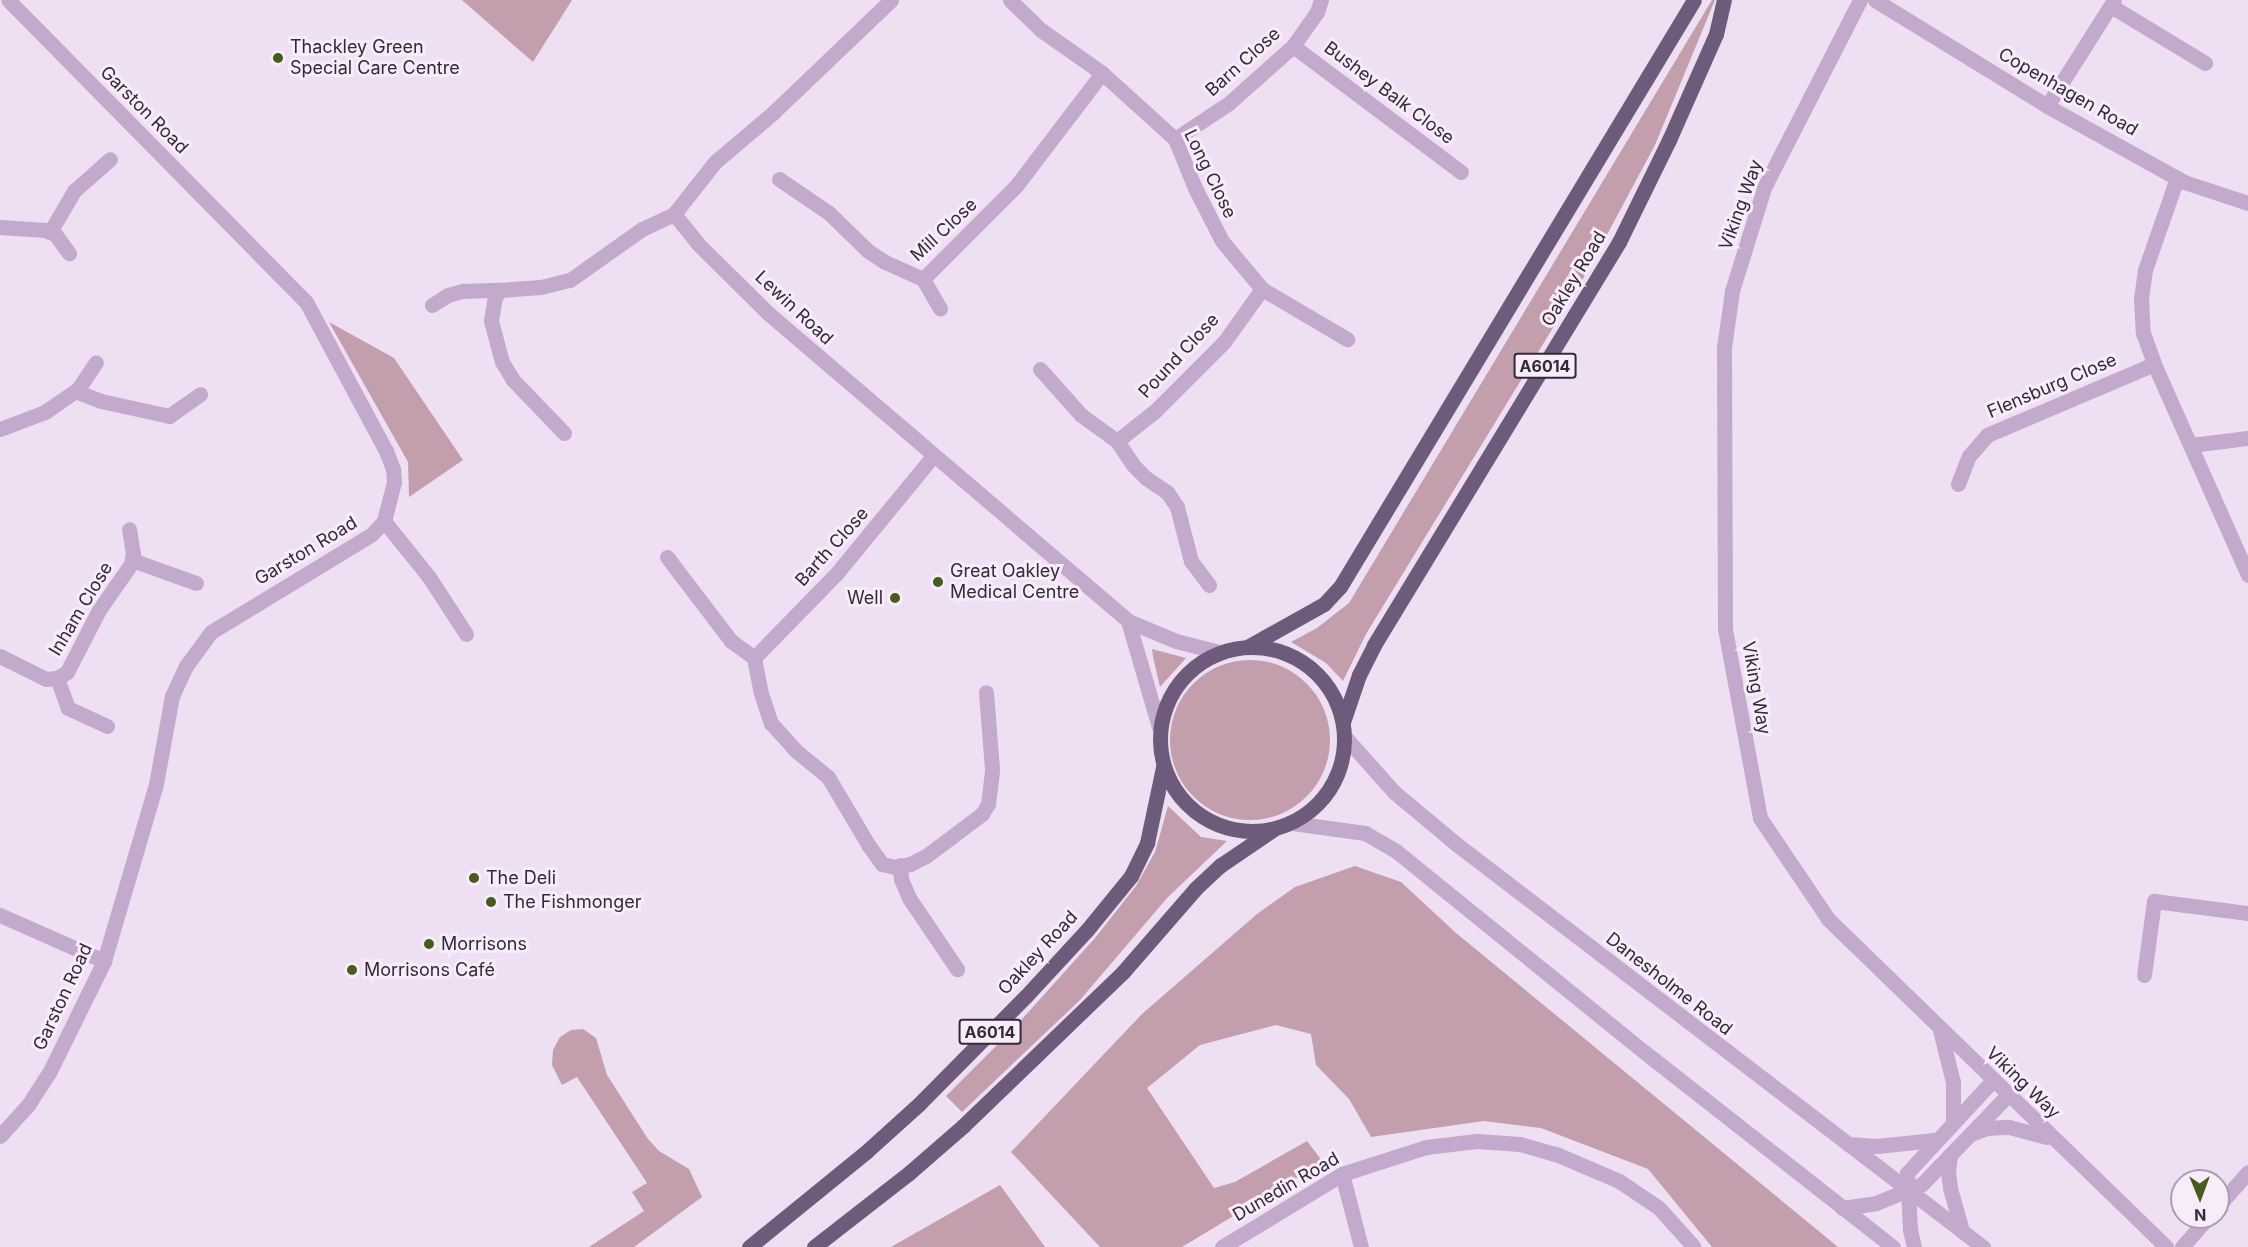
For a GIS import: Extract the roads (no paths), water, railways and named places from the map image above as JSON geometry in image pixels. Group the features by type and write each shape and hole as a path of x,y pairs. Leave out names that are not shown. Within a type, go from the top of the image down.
{"main road":[{"path":"1249,646 1324,604 1341,587 1694,0"},
{"name":"Oakley Road","path":"1344,729 1359,675 1374,645 1619,242 1669,140 1716,34 1724,0"},
{"path":"1249,646 1275,649 1299,659 1320,675 1335,697 1344,729 1342,763 1331,788 1314,808 1292,823 1274,829 1246,832 1219,826 1203,817 1175,792 1163,767 1159,747 1159,727 1166,702 1179,681 1197,664 1219,651 1249,646"},
{"name":"Oakley Road","path":"748,1247 867,1151 919,1104 1026,996 1087,930 1131,876 1147,843 1163,767"},
{"name":"A6014","path":"814,1247 909,1173 963,1126 1123,972 1204,880 1221,865 1274,829"}],"street":[{"name":"Garston Road","path":"0,1136 28,1105 49,1073 104,961 156,784 172,696 186,666 211,632 362,542 384,521 393,496 393,469 306,302 8,0"},
{"path":"432,305 448,295 462,291 541,287 570,280 642,229 674,214 715,162 774,112 891,0"},
{"name":"Long Close","path":"1010,0 1041,30 1102,73 1175,139 1195,188 1222,241 1262,289 1347,339"},
{"name":"Barn Close","path":"1175,139 1229,103 1293,46 1317,12 1321,0"},
{"name":"Viking Way","path":"1860,0 1764,188 1732,291 1724,347 1725,629 1760,818 1828,919 2166,1247"},
{"name":"Copenhagen Road","path":"1875,0 1907,17 2047,106 2177,178 2248,203"},
{"path":"2047,106 2113,3 2205,63"},
{"name":"Bushey Balk Close","path":"1293,46 1461,172"},
{"name":"Mill Close","path":"779,179 829,213 868,251 885,262 923,279 1016,186 1102,73"},
{"path":"50,232 74,191 110,159"},
{"path":"2177,178 2145,270 2141,298 2143,333 2154,364 2248,575"},
{"name":"Lewin Road","path":"674,214 698,244 769,314 933,456 1080,577 1128,621 1176,641 1219,651"},
{"path":"0,227 50,232 64,242 69,253"},
{"path":"923,279 940,309"},
{"name":"Pound Close","path":"1117,441 1155,411 1224,342 1262,289"},
{"path":"499,290 494,301 491,321 502,362 513,380 564,433"},
{"path":"0,429 45,412 75,391 96,362"},
{"name":"Flensburg Close","path":"1958,484 1969,456 1987,435 2154,364"},
{"path":"1040,369 1081,415 1117,441 1133,465 1146,478 1167,492 1177,507 1191,561 1209,585"},
{"path":"75,391 101,401 169,416 200,394"},
{"path":"2192,445 2248,438"},
{"name":"Barth Close","path":"754,658 836,574 933,456"},
{"path":"384,521 429,577 466,634"},
{"name":"Inham Close","path":"0,656 46,679 57,678 67,672 76,659 90,627 132,560 129,529"},
{"path":"667,557 731,641 754,658 771,723 795,750 836,787 852,822 882,864 900,865 926,856 982,814 988,804 992,769 986,692"},
{"path":"132,560 196,583"},
{"path":"1128,621 1159,727"},
{"path":"57,678 68,708 107,726"},
{"name":"Danesholme Road","path":"1344,729 1394,792 1455,843 1983,1247"},
{"path":"1292,823 1365,833 1396,851 1893,1247"},
{"path":"900,865 901,879 909,898 957,969"},
{"path":"2144,975 2154,901 2248,913"},
{"path":"0,915 104,961"},
{"path":"1939,1028 1953,1082 1953,1121"},
{"path":"1914,1247 1910,1229 1907,1173 1934,1140 1993,1080"},
{"path":"1842,1208 1876,1203 1922,1184 2008,1095"},
{"path":"1969,1134 1987,1128 2009,1127 2053,1139"},
{"path":"1848,1144 1886,1145 1934,1140"},
{"name":"Dunedin Road","path":"1222,1247 1342,1174 1426,1147 1477,1141 1520,1144 1556,1154 1619,1181 1659,1208 1694,1247"},
{"path":"1950,1155 1950,1188 1962,1231"},
{"path":"2230,1192 2248,1172"},
{"path":"1342,1174 1361,1247"},
{"path":"2182,1247 2198,1229"}],"place":[{"name":"Thackley Green Special Care Centre","path":"278,58"},
{"name":"Great Oakley Medical Centre","path":"938,582"},
{"name":"Well","path":"895,598"},
{"name":"The Deli","path":"474,878"},
{"name":"The Fishmonger","path":"491,902"},
{"name":"Morrisons","path":"429,944"},
{"name":"Morrisons Café","path":"352,970"}]}
